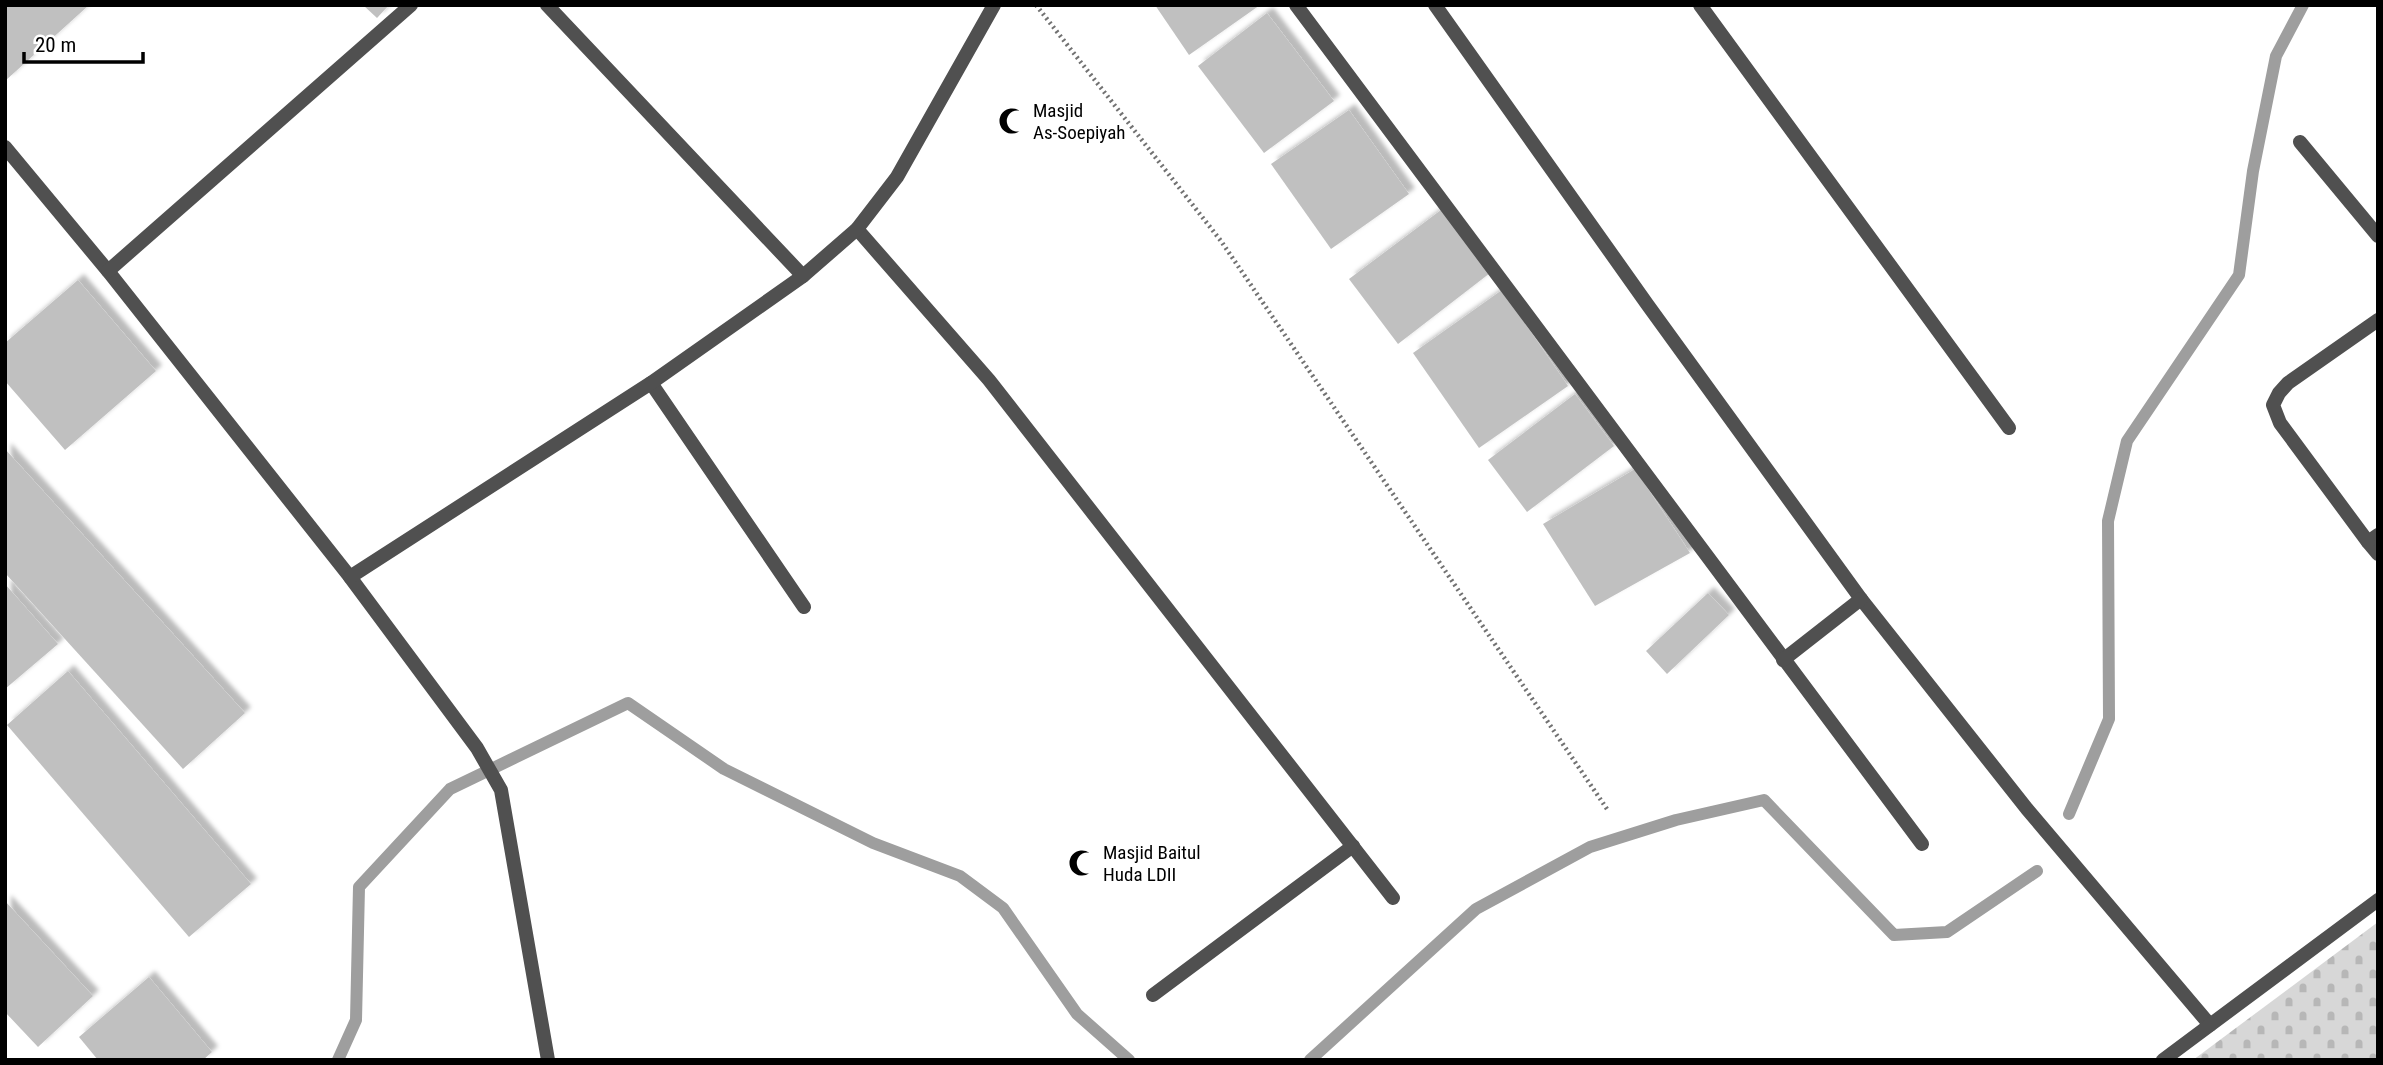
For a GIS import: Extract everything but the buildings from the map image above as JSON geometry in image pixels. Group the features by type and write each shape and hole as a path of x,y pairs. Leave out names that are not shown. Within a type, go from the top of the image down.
{"street":[{"path":"108,271 411,5"},
{"path":"547,5 803,276"},
{"path":"350,577 651,383 803,276 857,229 897,177 994,5"},
{"path":"1296,5 1922,844"},
{"path":"1435,5 1861,599 2027,809 2210,1025"},
{"path":"1700,5 2009,428"},
{"path":"2300,142 2378,236"},
{"path":"5,147 108,271 350,577 477,748 501,790 548,1060"},
{"path":"857,229 989,380 1393,898"},
{"path":"2378,320 2288,383 2273,405 2280,423 2373,539 2378,554"},
{"path":"651,383 804,607"},
{"path":"1783,660 1861,599"},
{"path":"1153,995 1353,846"},
{"path":"2162,1060 2378,900"}],"path":[{"path":"1036,5 1221,241 1607,809"}],"green space":[{"path":"2378,922 2378,1060 2193,1060"}],"waterway":[{"path":"2069,814 2109,719 2108,521 2127,441 2239,275 2253,171 2276,56 2303,5"},
{"path":"338,1060 356,1020 359,887 450,789 628,703 724,769 873,843 960,876 1003,908 1077,1014 1129,1060"},
{"path":"1310,1060 1476,909 1590,847 1676,820 1764,800 1894,935 1947,932 2037,871"}],"place":[{"name":"Masjid As-Soepiyah","path":"1012,121"},
{"name":"Masjid Baitul Huda LDII","path":"1082,863"}]}
